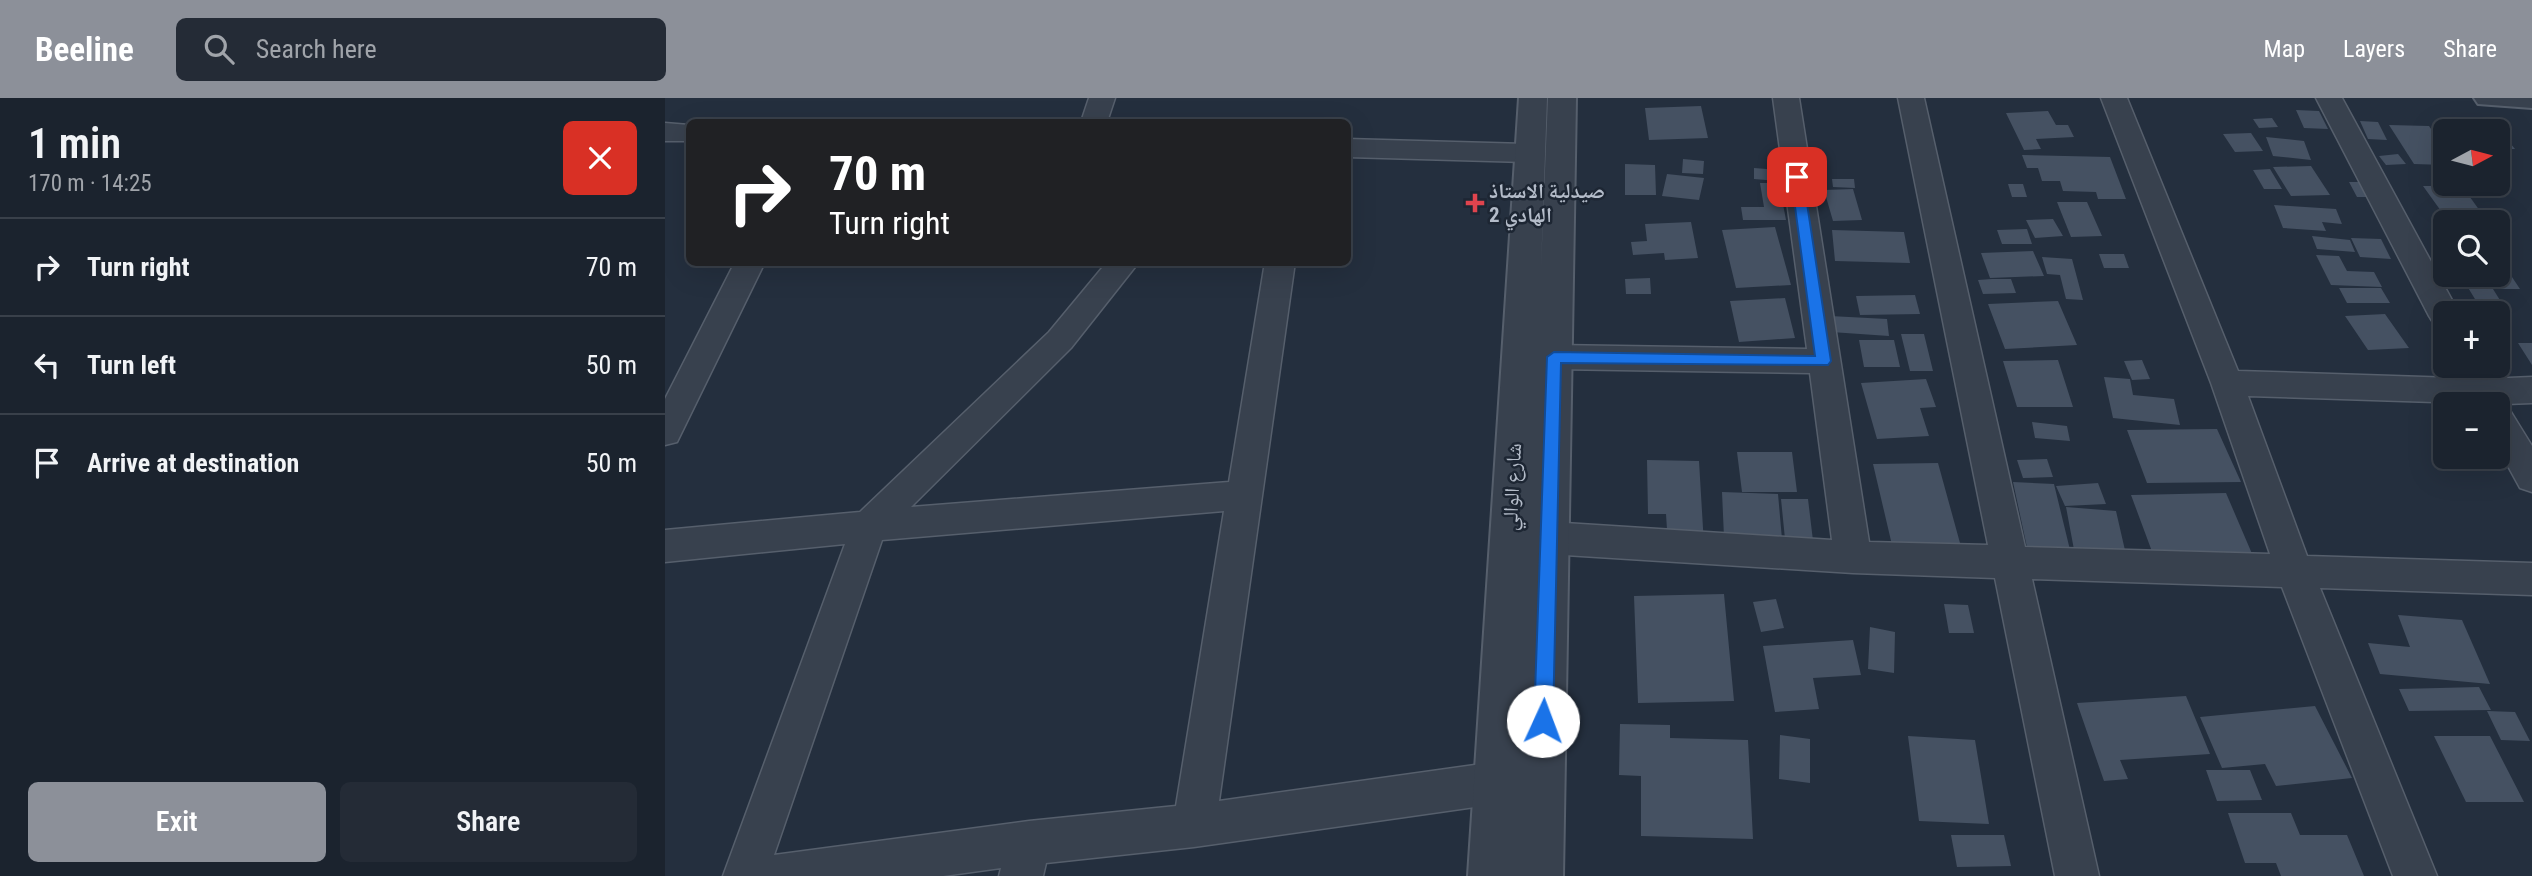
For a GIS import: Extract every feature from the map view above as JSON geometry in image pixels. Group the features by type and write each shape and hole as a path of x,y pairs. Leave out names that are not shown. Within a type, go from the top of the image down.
{"street":[{"path":"1095,119 1102,98"},
{"name":"شارع الوالي","path":"1492,876 1533,98"},
{"name":"شارع الوالي","path":"1539,876 1562,98"},
{"path":"1786,98 1853,557"},
{"path":"1910,98 2077,876"},
{"path":"2115,98 2227,383 2295,572 2415,876"},
{"path":"2329,98 2437,301"},
{"path":"2488,98 2532,99"},
{"path":"665,132 686,133"},
{"path":"1351,148 1530,153"},
{"path":"665,432 748,266"},
{"path":"745,876 869,526 1060,340 1121,266"},
{"path":"1194,827 1279,266"},
{"path":"1554,357 1823,361"},
{"path":"2227,383 2439,392"},
{"path":"2509,392 2532,390"},
{"path":"2510,438 2532,478"},
{"path":"665,546 1245,495"},
{"path":"1549,538 1853,557 2532,579"},
{"path":"777,876 1025,860 1194,827 1496,783"}],"building":[{"path":"1701,106 1708,138 1649,140 1645,108"},
{"path":"2296,110 2319,111 2328,129 2304,128"},
{"path":"2048,111 2056,125 2068,125 2074,137 2036,139 2041,149 2024,150 2006,113"},
{"path":"2272,118 2278,127 2259,128 2253,119"},
{"path":"2360,121 2378,122 2387,140 2368,139"},
{"path":"2389,125 2429,126 2433,132 2433,165 2414,164"},
{"path":"2251,133 2263,151 2235,152 2223,134"},
{"path":"2266,137 2304,141 2311,160 2273,156"},
{"path":"2398,154 2406,164 2386,165 2379,156"},
{"path":"2022,155 2110,157 2126,199 2098,199 2096,192 2063,191 2060,181 2042,181 2038,168 2027,168"},
{"path":"1683,159 1704,161 1703,174 1682,173"},
{"path":"1625,164 1655,165 1656,195 1625,195"},
{"path":"2311,166 2330,195 2291,196 2273,167"},
{"path":"1754,168 1779,170 1778,181 1754,179"},
{"path":"2270,169 2282,189 2264,189 2253,170"},
{"path":"1667,174 1704,178 1699,200 1662,196"},
{"path":"1832,179 1854,179 1855,188 1833,187"},
{"path":"2349,182 2366,182 2374,197 2357,197"},
{"path":"1760,183 1779,183 1786,220 1743,220 1741,207 1764,207"},
{"path":"2008,184 2023,184 2027,197 2012,197"},
{"path":"2423,186 2433,186 2433,196 2469,196 2479,210 2440,210"},
{"path":"1853,189 1862,220 1833,221 1824,190"},
{"path":"2057,202 2087,202 2102,236 2071,237"},
{"path":"2274,205 2336,209 2342,224 2322,222 2326,231 2283,228"},
{"path":"2053,219 2063,236 2035,238 2026,220"},
{"path":"1691,222 1698,258 1665,260 1664,253 1633,255 1631,242 1647,241 1645,224"},
{"path":"1775,227 1791,285 1736,288 1722,230"},
{"path":"2027,229 2032,244 2002,244 1997,230"},
{"path":"1832,230 1904,232 1910,263 1835,261"},
{"path":"2312,236 2350,240 2355,252 2317,249"},
{"path":"2351,238 2381,239 2391,259 2360,257"},
{"path":"2033,251 2044,276 1990,278 1981,253"},
{"path":"2099,254 2124,254 2129,268 2104,268"},
{"path":"2316,255 2339,256 2347,271 2374,272 2382,287 2331,285"},
{"path":"2042,257 2072,259 2083,300 2066,299 2060,275 2047,274"},
{"path":"2510,274 2520,289 2493,289 2500,301 2476,301 2468,287 2510,287"},
{"path":"1650,278 1651,294 1626,294 1625,279"},
{"path":"2011,279 2016,293 1983,294 1978,280"},
{"path":"2339,288 2381,288 2390,303 2347,303"},
{"path":"1915,295 1920,314 1860,315 1856,296"},
{"path":"1785,298 1795,338 1739,342 1730,301"},
{"path":"2058,301 2077,345 2005,349 1988,304"},
{"path":"2385,314 2409,348 2368,350 2345,316"},
{"path":"1830,316 1887,319 1889,336 1831,332"},
{"path":"1901,334 1924,334 1933,371 1910,371"},
{"path":"1859,340 1894,340 1900,367 1864,367"},
{"path":"2518,343 2532,343 2532,365"},
{"path":"2058,360 2073,407 2017,407 2003,361"},
{"path":"2142,360 2150,379 2132,380 2124,361"},
{"path":"2104,377 2130,379 2133,395 2174,399 2180,425 2113,418"},
{"path":"1926,379 1936,407 1920,408 1929,436 1877,439 1861,383"},
{"path":"2032,422 2067,426 2070,441 2035,438"},
{"path":"2217,429 2241,482 2147,483 2127,430"},
{"path":"1737,452 1792,452 1797,492 1742,492"},
{"path":"2047,459 2053,477 2023,478 2017,460"},
{"path":"1647,460 1699,461 1704,545 1668,545 1666,514 1648,514"},
{"path":"1938,463 1960,543 1892,545 1873,464"},
{"path":"2013,482 2054,484 2071,554 2028,552"},
{"path":"2098,483 2106,504 2065,506 2056,486"},
{"path":"1722,492 1778,494 1782,539 1724,537"},
{"path":"2226,493 2256,563 2157,565 2131,495"},
{"path":"1781,499 1808,499 1814,549 1786,549"},
{"path":"2066,507 2116,511 2127,559 2075,555"},
{"path":"1724,594 1734,701 1638,703 1634,596"},
{"path":"1776,599 1784,628 1761,632 1753,602"},
{"path":"1944,604 1968,605 1974,633 1949,633"},
{"path":"2398,615 2462,620 2490,684 2380,674 2368,643 2410,647"},
{"path":"1870,627 1895,632 1894,673 1868,669"},
{"path":"1853,640 1861,675 1813,678 1819,709 1775,712 1763,646"},
{"path":"2479,687 2491,710 2409,711 2399,689"},
{"path":"2186,696 2210,754 2120,760 2128,779 2104,781 2077,703"},
{"path":"2315,706 2352,778 2276,786 2265,764 2222,768 2200,717"},
{"path":"2487,711 2515,712 2530,741 2501,740"},
{"path":"1620,724 1670,725 1670,738 1748,740 1753,839 1641,836 1641,776 1619,775"},
{"path":"1780,735 1810,739 1810,783 1779,779"},
{"path":"1908,736 1975,740 1989,824 1919,821"},
{"path":"2434,736 2490,736 2524,802 2466,802"},
{"path":"2206,770 2250,770 2262,800 2217,801"},
{"path":"2228,813 2291,813 2300,835 2347,835 2364,876 2281,876 2276,863 2245,863"},
{"path":"1951,835 2004,835 2011,866 1957,867"}],"place":[{"name":"صيدلية الاستاذ الهادي 2","path":"1475,203"}],"route":[{"path":"1543,721 1554,357 1823,361 1797,177"}]}
